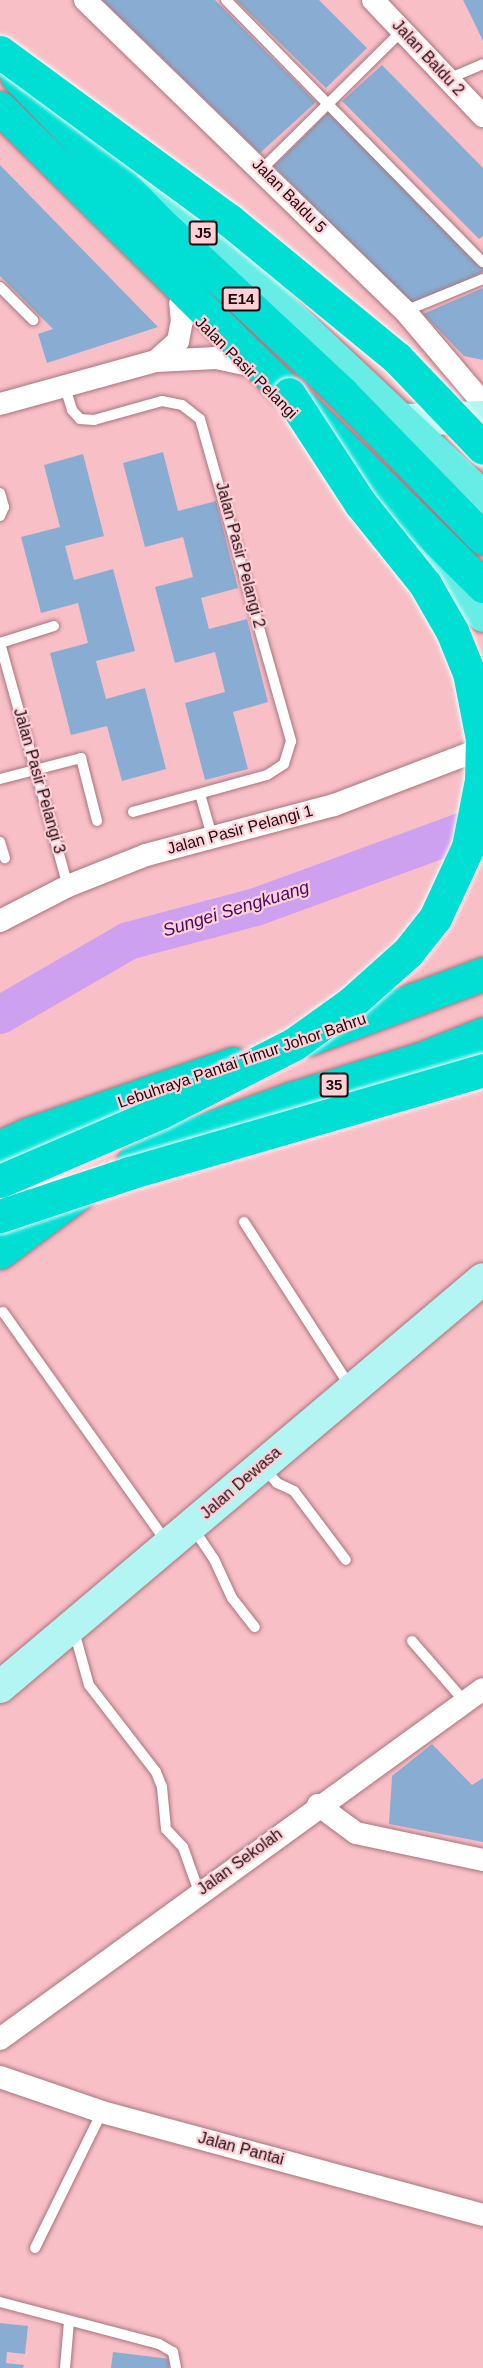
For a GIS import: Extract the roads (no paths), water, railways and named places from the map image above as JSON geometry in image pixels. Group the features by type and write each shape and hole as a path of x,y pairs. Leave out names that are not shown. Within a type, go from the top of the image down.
{"highway":[{"path":"0,52 229,220 397,358 483,448"},
{"name":"E14","path":"0,59 160,223 342,393 483,538"},
{"name":"E14","path":"0,108 483,586"},
{"path":"0,1182 162,1111 294,1044 351,1003 408,952 435,918 468,847 481,780 482,739 469,672 452,631 425,584 360,503 289,394"},
{"name":"Lebuhraya Pantai Timur Johor Bahru","path":"0,1147 28,1134 391,1011 483,974"},
{"name":"35","path":"0,1252 79,1193 186,1137 293,1098 423,1058 483,1034"},
{"path":"0,1215 483,1070"}],"main road":[{"name":"J5","path":"0,45 405,420 479,493"},
{"name":"Jalan Pasir Pelangi","path":"0,130 244,364 483,615"}],"street":[{"name":"Jalan Baldu 5","path":"85,0 262,169 476,380 483,403"},
{"name":"Jalan Baldu 2","path":"373,0 483,116"},
{"path":"156,361 178,341 182,321 180,303"},
{"path":"0,404 156,361 216,358 244,364"},
{"path":"405,420 483,417"},
{"path":"479,493 474,452 483,430"},
{"name":"Jalan Pasir Pelangi 1","path":"0,921 68,885 146,855 334,805 483,748"},
{"name":"Jalan Dewasa","path":"0,1687 483,1279"},
{"name":"Jalan Sekolah","path":"0,2039 318,1805 474,1695"},
{"path":"318,1805 356,1833 483,1860"},
{"name":"Jalan Pantai","path":"0,2077 102,2112 483,2215"}],"lane":[{"path":"226,0 330,102 483,262"},
{"path":"262,169 402,31"},
{"path":"448,79 483,64"},
{"path":"405,311 483,279"},
{"path":"0,286 33,320"},
{"name":"Jalan Pasir Pelangi 2","path":"65,387 72,410 80,419 94,420 162,401 182,405 201,419 210,443 291,741 284,764 267,775 133,812"},
{"path":"0,494 4,507 0,516"},
{"path":"0,643 54,626"},
{"name":"Jalan Pasir Pelangi 3","path":"0,643 68,885"},
{"path":"0,779 81,758 98,821"},
{"path":"200,794 212,836"},
{"path":"0,842 5,858"},
{"path":"244,1222 351,1389"},
{"path":"3,1312 180,1535 214,1559 232,1598 255,1627"},
{"path":"261,1466 277,1483 294,1491 346,1560"},
{"path":"73,1626 89,1686 156,1772 162,1787 166,1829 183,1847 199,1892"},
{"path":"412,1641 474,1695"},
{"path":"35,2248 102,2112"},
{"path":"0,2302 159,2344 173,2352 176,2368"},
{"path":"64,2368 69,2321"}],"waterway":[{"name":"Sungei Sengkuang","path":"0,1015 128,941 256,907 483,824"}]}
